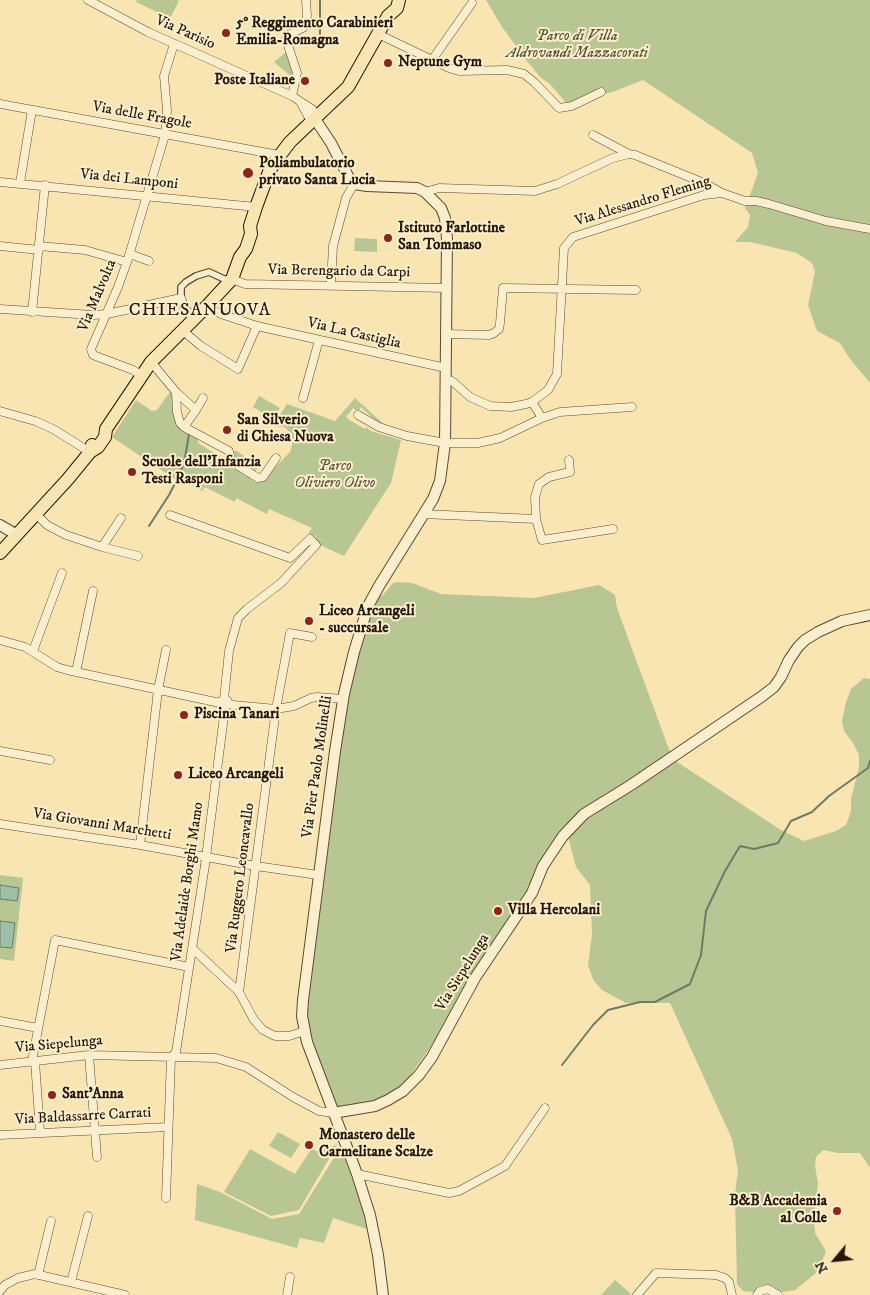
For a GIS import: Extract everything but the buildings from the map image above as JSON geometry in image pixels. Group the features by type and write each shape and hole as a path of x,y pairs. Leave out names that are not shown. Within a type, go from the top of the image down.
{"main road":[{"path":"0,553 68,479 90,452 98,447 105,437 106,428 151,362 232,279 240,257 246,249 250,226 269,172 279,155 290,142 348,87 388,16 388,7 393,0"},
{"path":"388,16 395,12 398,0"}],"street":[{"name":"Via Parisio","path":"88,0 174,44 246,74 296,98 312,109 315,119"},
{"path":"296,98 297,73 286,38 288,34 305,26 307,16 306,0"},
{"path":"432,60 472,3"},
{"path":"378,34 432,60 459,70 506,70 524,74 559,108 572,106 601,92"},
{"name":"Via Malvolta","path":"141,375 133,370 93,355 91,352 94,339 107,314 128,258 165,135 167,117 164,76 174,44"},
{"name":"Via delle Fragole","path":"0,104 279,155"},
{"path":"20,183 32,110"},
{"path":"315,119 331,143 349,178 354,184 367,186 417,188 425,192 439,188 535,191 557,184 613,158 628,154"},
{"path":"593,135 628,154 661,165 704,183 722,193"},
{"name":"Via dei Lamponi","path":"0,182 256,207"},
{"path":"331,284 331,260 336,230 346,198 354,184"},
{"path":"32,312 45,186"},
{"name":"Via Pier Paolo Molinelli","path":"383,1295 374,1234 365,1196 315,1067 307,1042 302,1016 318,875 343,699 354,652 368,606 433,499 440,481 445,443 446,227 445,218 435,200 425,192"},
{"name":"Via Alessandro Fleming","path":"532,402 548,390 557,374 564,248 573,237 704,195 722,193 745,201 769,204 826,222 870,229"},
{"path":"0,246 85,250 128,258"},
{"name":"Via Malvolta","path":"128,258 149,261"},
{"path":"194,319 184,307 180,298 181,287 196,276 212,272 224,278 232,279"},
{"name":"Via Berengario da Carpi","path":"232,279 245,284 331,284 447,288"},
{"path":"446,334 489,334 499,329 503,288 636,290"},
{"path":"0,309 93,315 107,314 180,298"},
{"name":"Via La Castiglia","path":"206,307 228,317 257,326 446,368"},
{"path":"182,330 206,350 238,369 257,326"},
{"path":"303,398 320,340"},
{"path":"151,362 176,392 196,410"},
{"path":"446,380 452,381 470,397 490,406 519,406 532,402 542,418"},
{"path":"176,392 177,412 180,423 229,451 231,461 258,478 263,477 276,458"},
{"path":"184,427 203,398"},
{"path":"358,415 379,427 406,436 445,443 490,442 542,418 574,410 632,407"},
{"path":"0,411 36,421 53,429 90,452"},
{"path":"569,460 570,472 549,477 539,484 535,497 536,519 542,540 613,529"},
{"path":"36,514 47,525 66,535 138,556"},
{"path":"423,514 536,519"},
{"name":"Via Adelaide Borghi Mamo","path":"166,1198 171,1058 176,1052 207,856 229,651 238,618 281,583 316,545 310,539 290,558 170,515"},
{"path":"102,547 121,518"},
{"path":"0,525 17,535"},
{"path":"33,652 62,574"},
{"path":"76,672 93,591"},
{"name":"Via Siepelunga","path":"0,1065 89,1055 216,1058 227,1060 252,1070 287,1094 314,1109 326,1113 375,1106 388,1100 403,1091 419,1075 432,1057 475,978 532,892 543,866 563,836 584,814 631,785 774,687 793,654 805,640 842,621 870,615"},
{"name":"Via Ruggero Leoncavallo","path":"240,992 276,709 290,633 312,637"},
{"path":"0,640 25,647 57,667 224,704 276,709 294,706 317,697 343,699"},
{"path":"140,845 158,690 166,650"},
{"path":"0,751 50,760"},
{"name":"Via Giovanni Marchetti","path":"0,824 318,875"},
{"path":"40,1132 33,1061 55,940 189,966"},
{"path":"192,948 240,992 254,1020 263,1030 275,1036 289,1036 304,1030"},
{"path":"0,1021 38,1028"},
{"path":"89,1055 97,1158"},
{"path":"357,1174 448,1193 459,1191 505,1166 545,1108"},
{"name":"Via Baldassarre Carrati","path":"0,1135 168,1127"},
{"path":"71,1282 88,1216"},
{"path":"38,1275 52,1221"},
{"path":"637,1295 656,1273 716,1275 725,1278 729,1282 732,1295"},
{"path":"0,1291 5,1285 18,1278 38,1275 125,1295"},
{"path":"287,1295 290,1277"},
{"path":"757,1295 760,1291 768,1289 778,1295"}],"green space":[{"path":"137,0 179,1 170,18 136,2"},
{"name":"Parco di Villa Aldrovandi Mazzacorati","path":"486,0 870,0 870,383 850,359 840,343 817,331 808,305 815,272 812,263 797,253 750,242 735,242 748,227 750,215 745,208 758,173 752,153 643,80 615,91 568,105 527,61 502,27"},
{"path":"286,52 294,75 293,78 274,62"},
{"path":"355,238 377,239 377,252 354,251"},
{"name":"Parco Oliviero Olivo","path":"172,389 174,413 198,439 198,443 261,482 290,452 292,435 284,427 273,426 287,404 335,421 355,398 387,427 381,426 361,407 358,412 353,408 346,417 365,429 366,427 371,431 401,440 391,483 344,556 320,545 315,536 308,534 312,528 269,509 267,514 236,498 235,502 205,487 202,491 185,482 182,484 112,437 136,400 152,411 157,410"},
{"path":"259,396 280,408 273,419 253,407"},
{"path":"235,450 259,466 254,473 232,459"},
{"path":"393,583 412,583 441,594 534,598 599,585 609,591 615,595 617,608 670,752 580,813 564,828 549,851 522,902 516,901 509,920 439,1035 407,1080 394,1094 380,1101 357,1106 336,1106 310,1040 306,1013 351,667 371,610 379,596 383,595"},
{"path":"864,678 870,679 870,1168 860,1153 838,1153 823,1150 816,1157 815,1166 818,1184 814,1217 815,1233 826,1251 822,1262 815,1274 795,1290 770,1294 743,1291 737,1284 735,1194 738,1170 732,1139 670,1003 626,1003 602,990 594,981 588,966 592,934 590,885 576,867 568,836 587,819 674,760 781,830 804,841 836,831 846,825 851,811 851,799 859,767 859,755 844,731 842,721 851,689"},
{"path":"0,875 23,878 14,961 0,959"},
{"path":"278,1132 300,1144 291,1158 269,1146"},
{"path":"337,1145 299,1210 271,1216 224,1192 250,1149 295,1174 312,1148 316,1151"},
{"path":"340,1148 370,1230 333,1218 324,1243 300,1238 297,1248 195,1220 197,1184 220,1192 272,1219 299,1214"},
{"path":"615,1280 631,1294 601,1295"}],"shaded area":[{"path":"0,885 19,888 17,901 0,899"},
{"path":"0,921 15,923 12,948 0,947"}],"waterway":[{"path":"320,0 320,35"},
{"path":"149,526 180,474 189,434"},
{"path":"562,1065 593,1025 608,1010 640,1002 655,1002 690,984 701,955 706,911 725,871 740,846 754,849 778,843 791,821 812,812 829,796 868,768 870,761"}],"place":[{"name":"5° Reggimento Carabinieri Emilia-Romagna","path":"226,33"},
{"name":"Neptune Gym","path":"388,63"},
{"name":"Poste Italiane","path":"305,81"},
{"name":"Poliambulatorio privato Santa Lucia","path":"248,173"},
{"name":"Istituto Farlottine San Tommaso","path":"388,238"},
{"name":"San Silverio di Chiesa Nuova","path":"227,430"},
{"name":"Scuole dell'Infanzia Testi Rasponi","path":"132,472"},
{"name":"Liceo Arcangeli - succursale","path":"309,621"},
{"name":"Piscina Tanari","path":"184,715"},
{"name":"Liceo Arcangeli","path":"178,775"},
{"name":"Villa Hercolani","path":"498,911"},
{"name":"Sant'Anna","path":"52,1095"},
{"name":"Monastero delle Carmelitane Scalze","path":"309,1145"},
{"name":"B&B Accademia al Colle","path":"837,1211"}],"district":[{"name":"CHIESANUOVA","path":"200,311"}]}
